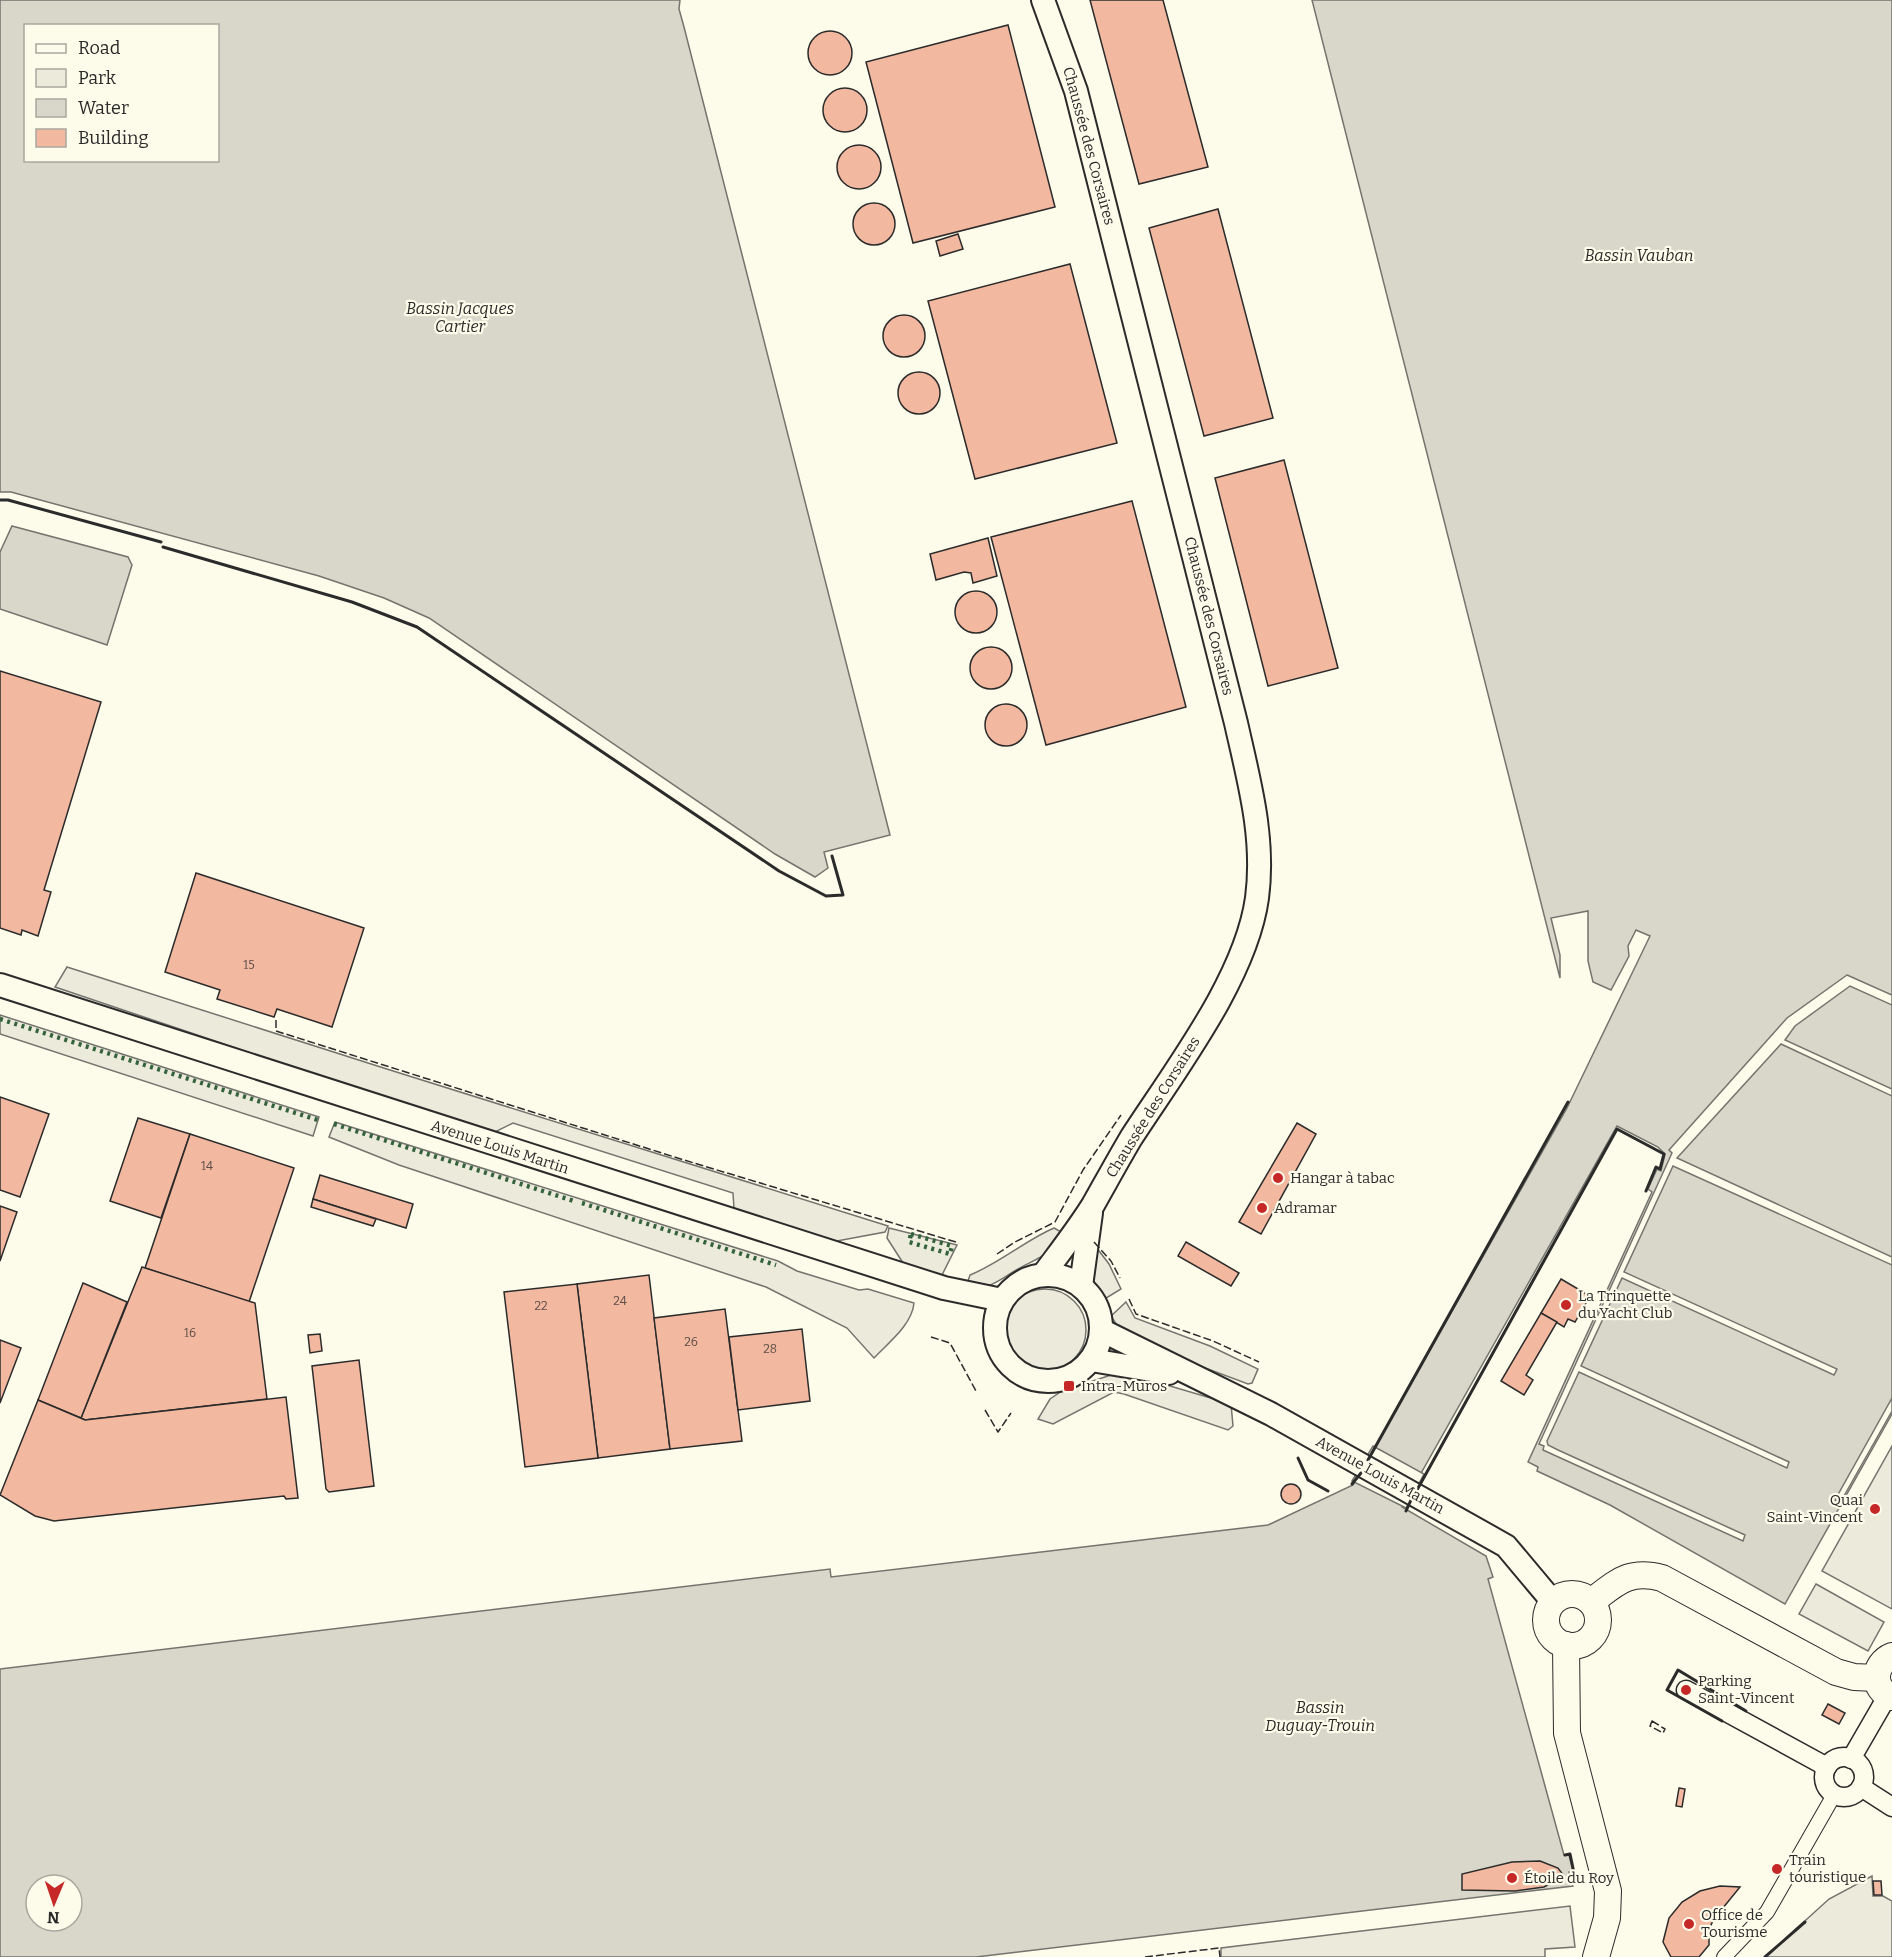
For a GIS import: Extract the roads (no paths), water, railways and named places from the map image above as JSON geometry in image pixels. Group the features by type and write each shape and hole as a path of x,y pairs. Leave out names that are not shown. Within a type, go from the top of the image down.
{"main road":[{"path":"1591,1602 1629,1576 1637,1574 1662,1578 1836,1672 1885,1690"},
{"path":"1568,1594 1576,1594 1591,1602 1597,1616 1595,1631 1583,1643 1566,1645 1559,1642 1548,1631 1546,1615 1553,1602 1568,1594"},
{"path":"1566,1645 1567,1733 1608,1891 1606,1918 1596,1957"},
{"path":"1885,1690 1880,1665 1892,1656"}],"street":[{"name":"Chaussée des Corsaires","path":"1042,1275 1092,1206 1120,1156 1223,990 1250,925 1257,900 1259,856 1252,793 1192,549 1076,91 1043,0"},
{"name":"Avenue Louis Martin","path":"0,985 934,1285 1002,1300"},
{"name":"Chaussée des Corsaires","path":"1081,1286 1092,1206"},
{"path":"1042,1275 1056,1275 1081,1286 1097,1308 1101,1330 1098,1346 1091,1360 1073,1375 1063,1379 1045,1381 1019,1373 1008,1364 995,1338 994,1323 1002,1300 1019,1283 1042,1275"},
{"name":"Avenue Louis Martin","path":"1101,1330 1187,1375 1271,1414 1506,1546 1553,1602"},
{"name":"Avenue Louis Martin","path":"1091,1360 1187,1375"},
{"path":"1686,1690 1827,1767"},
{"path":"1851,1759 1885,1690"},
{"path":"1835,1759 1851,1759 1863,1771 1861,1787 1846,1797 1834,1795 1825,1782 1827,1767 1835,1759"},
{"path":"1861,1787 1892,1807"},
{"path":"1724,1957 1767,1912 1834,1795"}],"water":[{"name":"Bassin Jacques Cartier","path":"0,0 680,0 679,9 890,835 824,852 828,868 815,877 775,854 429,618 384,598 319,576 11,492 0,492"},
{"path":"1312,0 1892,0 1892,1414 1785,1604 1610,1505 1537,1471 1538,1467 1528,1462 1652,1192 1648,1189 1657,1169 1661,1171 1665,1154 1658,1147 1617,1126 1402,1507 1486,1556 1493,1577 1488,1579 1564,1855 1569,1855 1573,1871 1569,1872 1573,1886 976,1957 0,1957 0,1669 830,1569 831,1577 1268,1525 1353,1485 1567,1108 1650,936 1636,930 1628,946 1629,956 1611,990 1593,982 1588,961 1588,911 1551,918 1560,955 1560,978"},
{"path":"12,526 128,557 132,565 107,645 0,609 0,552"}],"place":[{"name":"Hangar à tabac","path":"1278,1178"},
{"name":"Adramar","path":"1262,1208"},
{"name":"La Trinquette du Yacht Club","path":"1566,1305"},
{"name":"Intra-Muros","path":"1069,1386"},
{"name":"Quai Saint-Vincent","path":"1875,1509"},
{"name":"Parking Saint-Vincent","path":"1686,1690"},
{"name":"Train touristique","path":"1777,1869"},
{"name":"Étoile du Roy","path":"1512,1878"},
{"name":"Office de Tourisme","path":"1689,1924"}],"water label":[{"name":"Bassin Vauban","path":"1639,255"},
{"name":"Bassin Duguay-Trouin","path":"1320,1716"}]}
